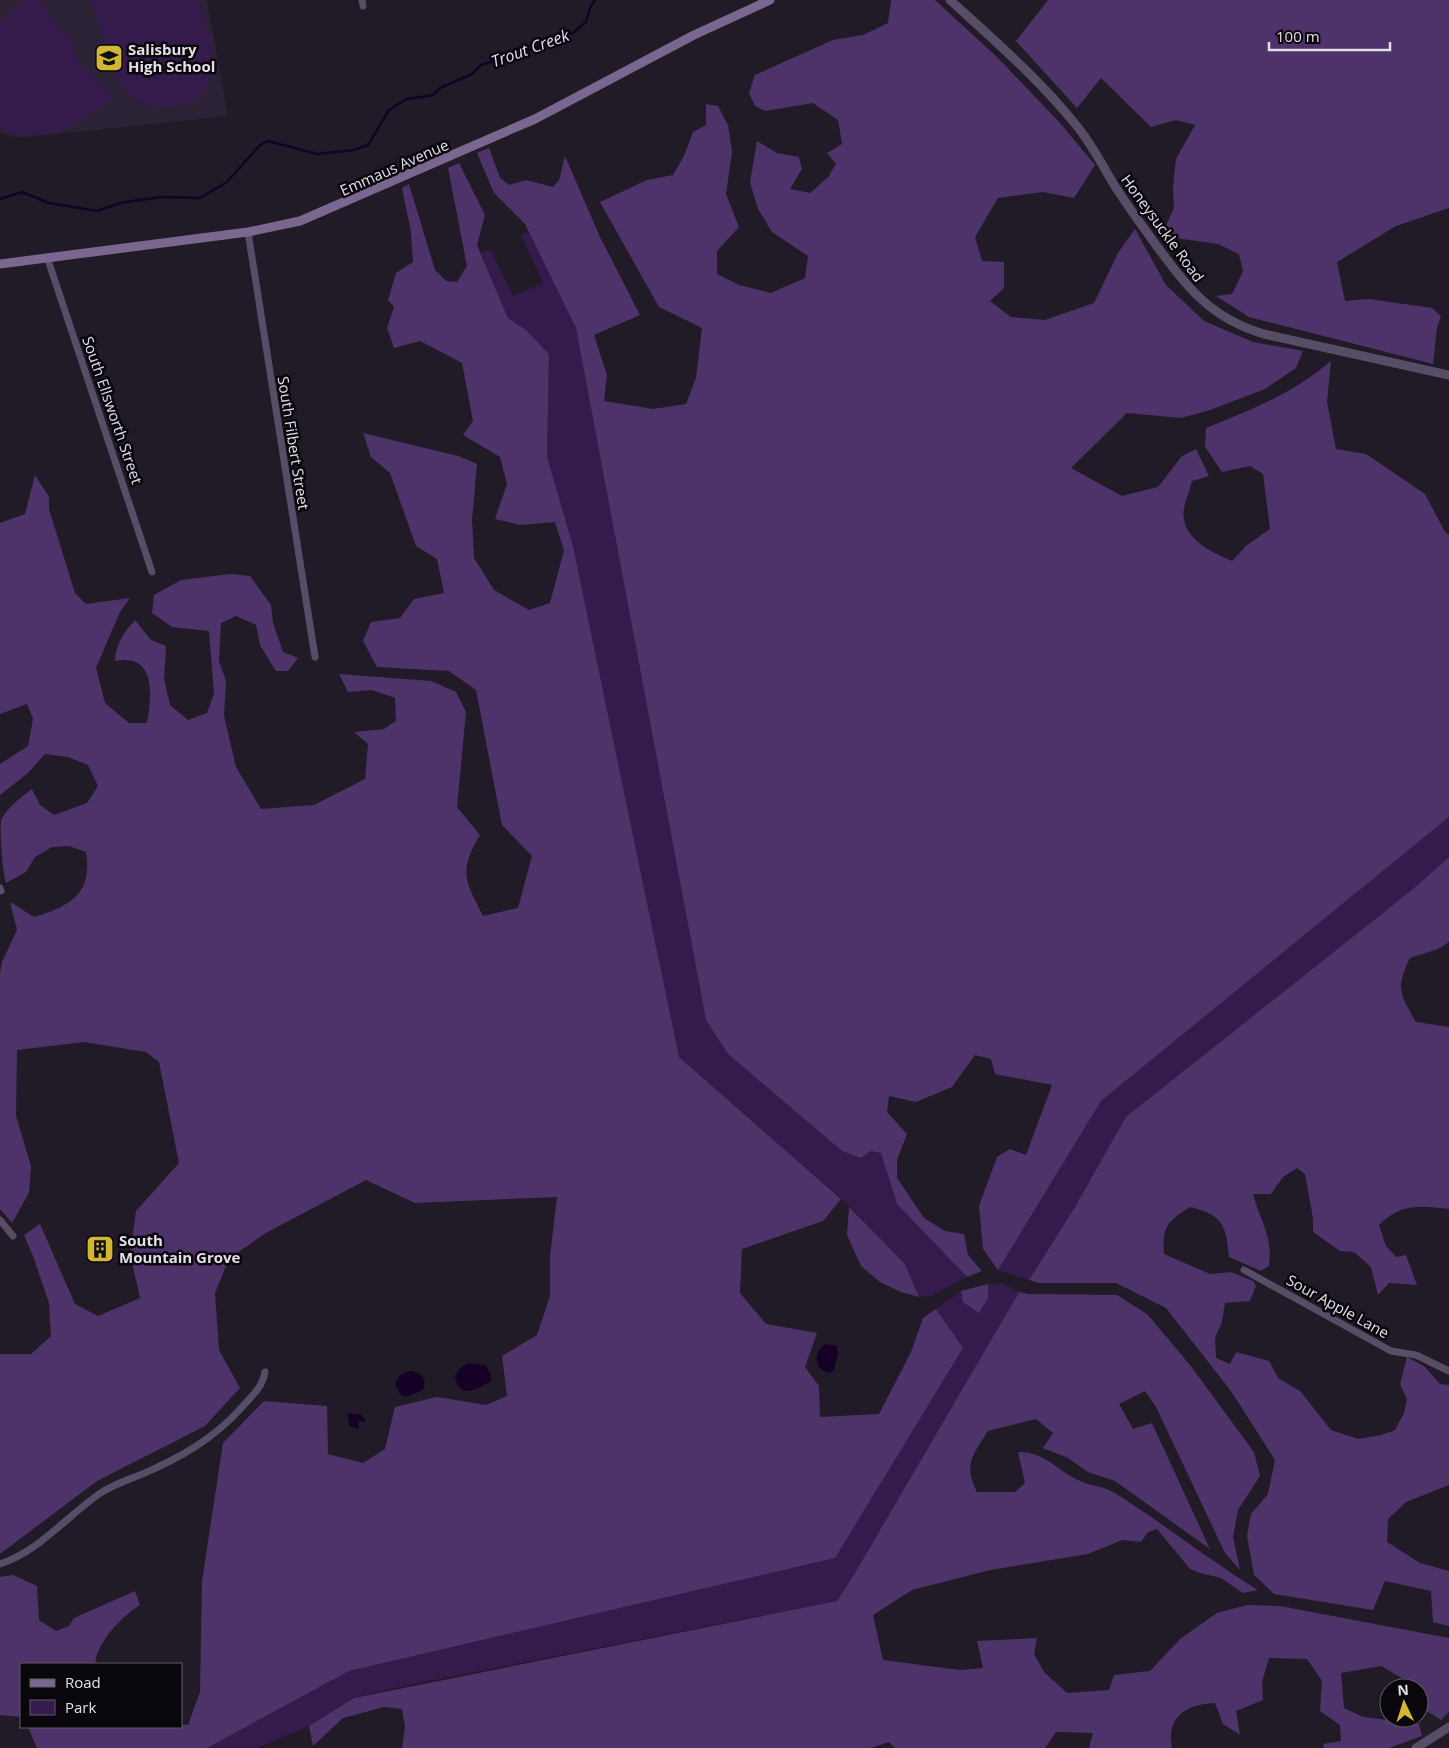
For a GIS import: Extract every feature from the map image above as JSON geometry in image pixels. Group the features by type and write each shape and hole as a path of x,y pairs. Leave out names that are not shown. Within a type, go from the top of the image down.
{"main road":[{"name":"Emmaus Avenue","path":"0,264 248,232 278,227 314,216 535,119 694,35 770,0"}],"street":[{"name":"Honeysuckle Road","path":"950,0 1031,75 1062,108 1078,127 1130,209 1177,274 1197,297 1216,313 1238,325 1264,334 1449,375"},
{"name":"South Filbert Street","path":"248,232 315,657"},
{"name":"South Ellsworth Street","path":"47,258 152,572"},
{"path":"0,1220 13,1236"},
{"name":"Sour Apple Lane","path":"1244,1270 1392,1351 1416,1355 1449,1371"},
{"path":"0,1564 33,1548 108,1488 166,1463 207,1440 225,1426 257,1390 264,1380 265,1372"},
{"path":"1416,1748 1449,1727"}],"shaded area":[{"name":"Salisbury High School","path":"0,0 207,0 228,116 27,137 12,137 0,133"},
{"path":"891,0 935,0 998,58 1060,123 1095,165 1074,198 1043,192 998,198 975,237 982,261 1004,262 1004,288 990,301 1011,317 1045,320 1094,303 1118,253 1135,229 1166,285 1204,321 1253,342 1303,351 1296,368 1265,389 1210,410 1181,418 1127,413 1071,468 1122,496 1158,487 1182,456 1196,449 1209,476 1192,481 1184,508 1186,527 1191,535 1206,548 1232,561 1247,545 1270,529 1263,474 1250,466 1222,472 1205,447 1206,428 1287,392 1331,361 1327,402 1336,449 1366,454 1425,494 1445,532 1449,535 1449,817 1101,1101 998,1270 983,1249 979,1206 997,1157 1010,1149 1026,1155 1052,1085 995,1074 991,1059 975,1055 952,1087 916,1102 889,1096 887,1112 907,1134 897,1160 897,1178 924,1218 945,1231 964,1234 968,1255 982,1271 967,1277 897,1204 881,1153 871,1151 861,1158 842,1151 728,1054 706,1020 576,328 525,224 494,193 477,153 489,148 500,178 509,185 526,180 553,187 559,180 565,156 600,237 640,315 594,335 607,375 604,401 653,409 686,404 696,378 702,328 659,307 600,202 647,180 673,175 684,156 693,132 706,125 706,104 718,106 728,125 732,152 726,194 739,227 717,251 717,274 739,285 771,293 805,278 808,256 772,232 758,209 750,182 757,141 777,153 799,157 802,169 790,189 810,193 828,177 836,164 827,153 842,144 838,120 813,103 765,111 755,106 749,93 755,75 833,40 863,35 888,23"},
{"path":"1048,0 1449,0 1449,208 1396,226 1337,262 1345,301 1369,299 1432,308 1441,316 1437,328 1433,364 1249,317 1216,296 1232,294 1243,271 1239,254 1218,244 1176,238 1163,232 1174,208 1173,187 1176,159 1195,125 1176,120 1151,127 1101,78 1077,108 1016,41"},
{"path":"459,163 485,215 477,245 508,318 526,330 549,354 547,457 573,546 679,1057 841,1199 823,1221 742,1249 740,1293 766,1324 817,1333 805,1367 819,1386 820,1417 879,1414 911,1352 923,1318 936,1309 963,1348 835,1558 349,1671 207,1748 37,1748 28,1728 182,1728 182,1724 188,1725 200,1692 202,1581 223,1443 264,1401 327,1406 328,1454 363,1463 385,1449 395,1407 437,1397 486,1405 507,1396 502,1356 537,1335 550,1296 550,1256 557,1197 415,1203 366,1180 264,1234 229,1259 215,1293 219,1350 240,1388 205,1426 97,1481 0,1554 0,1354 31,1354 51,1336 49,1303 24,1235 40,1224 75,1304 98,1316 140,1298 130,1253 136,1211 179,1163 159,1062 146,1052 84,1042 17,1050 16,1116 31,1166 29,1193 12,1223 0,1209 0,973 2,962 17,930 10,902 34,917 58,908 68,903 82,888 86,878 87,866 86,852 69,846 52,847 35,857 26,872 6,883 3,870 1,820 19,799 32,789 40,805 54,815 87,803 98,786 88,765 68,757 45,754 28,773 0,795 0,764 28,746 33,719 27,704 0,714 0,523 25,514 35,475 49,497 49,509 75,593 86,604 130,598 120,612 96,668 105,703 129,723 147,723 150,700 148,678 138,663 128,660 115,661 121,639 135,620 151,640 166,646 164,679 170,705 188,720 207,713 214,694 209,631 172,627 152,613 154,595 181,580 230,574 250,576 271,605 273,623 283,652 298,658 288,671 276,671 260,645 256,625 236,616 221,623 219,661 226,681 224,716 236,767 261,809 314,805 365,779 368,744 354,732 384,729 396,721 395,698 372,690 348,692 339,674 431,681 456,692 466,712 457,807 480,835 469,858 466,876 468,884 483,916 518,908 532,856 502,825 476,690 449,671 377,667 363,641 371,622 400,618 414,599 444,593 437,559 416,546 390,473 371,457 363,433 458,456 477,464 472,520 474,558 494,590 529,610 550,603 564,550 555,522 521,525 495,519 507,484 500,457 463,435 473,421 462,363 420,341 394,348 387,328 394,307 388,300 396,273 413,262 411,232 402,188 409,184 435,270 446,281 457,282 467,266 448,168"},
{"path":"1449,857 1449,942 1438,949 1410,958 1402,977 1401,991 1406,1005 1416,1022 1449,1027 1449,1209 1411,1208 1394,1213 1379,1225 1386,1246 1396,1257 1406,1255 1417,1285 1389,1283 1378,1295 1371,1267 1354,1252 1340,1251 1313,1232 1313,1218 1305,1174 1297,1168 1283,1177 1271,1194 1253,1194 1268,1237 1269,1266 1261,1271 1229,1257 1226,1237 1221,1223 1210,1214 1190,1207 1171,1221 1165,1231 1164,1254 1210,1274 1231,1272 1253,1281 1256,1286 1250,1301 1225,1303 1222,1322 1215,1338 1216,1358 1230,1364 1236,1352 1269,1361 1278,1378 1300,1391 1331,1430 1358,1439 1381,1435 1395,1430 1404,1413 1407,1399 1400,1384 1407,1357 1424,1366 1440,1384 1449,1385 1449,1485 1406,1502 1388,1519 1387,1542 1420,1563 1449,1571 1449,1626 1433,1622 1431,1591 1385,1581 1373,1610 1274,1594 1254,1575 1247,1536 1251,1514 1268,1494 1275,1460 1231,1391 1166,1308 1116,1283 1039,1283 1029,1280 1075,1207 1126,1117 1412,890"},
{"path":"849,1207 905,1264 919,1297 901,1292 880,1282 861,1266 847,1235"},
{"path":"988,1284 988,1298 979,1313 963,1302 961,1291"},
{"path":"1019,1292 1029,1294 1117,1295 1147,1314 1190,1365 1254,1452 1260,1476 1238,1510 1233,1537 1240,1570 1225,1553 1156,1407 1145,1391 1119,1404 1133,1429 1152,1423 1210,1549 1115,1481 1088,1472 1068,1458 1043,1448 1053,1433 1036,1419 988,1431 974,1453 970,1467 977,1492 1015,1492 1025,1483 1018,1452 1035,1454 1081,1481 1115,1493 1258,1590 1243,1593 1221,1578 1190,1569 1157,1529 1148,1532 1141,1542 1122,1540 1088,1554 990,1570 912,1590 873,1615 883,1660 960,1670 983,1668 977,1641 1037,1638 1034,1654 1044,1672 1067,1693 1109,1690 1114,1675 1150,1671 1180,1639 1217,1613 1247,1605 1280,1606 1449,1638 1449,1712 1441,1720 1429,1712 1429,1678 1402,1678 1381,1666 1341,1673 1344,1708 1363,1717 1379,1719 1379,1728 1420,1728 1422,1736 1389,1748 1324,1748 1323,1744 1341,1741 1340,1725 1320,1711 1322,1681 1307,1659 1269,1658 1262,1682 1263,1700 1236,1711 1240,1735 1223,1724 1215,1703 1205,1704 1187,1710 1175,1720 1171,1737 1172,1748 1089,1748 1093,1733 1056,1732 1045,1748 895,1748 889,1742 871,1748 402,1748 405,1727 402,1709 384,1707 343,1718 313,1746 309,1726 354,1698 837,1601"},
{"path":"826,1344 836,1346 838,1352 834,1370 830,1373 818,1365 817,1360 818,1351"},
{"path":"468,1363 486,1365 491,1375 491,1381 469,1391 460,1388 455,1377 460,1369"},
{"path":"408,1371 416,1372 422,1376 424,1386 423,1390 406,1397 400,1394 395,1384 400,1375"},
{"path":"348,1413 362,1415 366,1422 358,1421 359,1429 349,1426"},
{"path":"13,1575 37,1586 39,1620 56,1631 69,1626 74,1618 135,1591 140,1605 125,1616 112,1630 101,1647 95,1663 20,1663 20,1717 0,1715 0,1577"}],"green space":[{"path":"27,0 38,0 63,32 68,31 79,62 114,98 74,124 47,134 32,136 0,129 0,21"},
{"path":"90,0 198,0 210,39 213,58 210,78 205,89 197,98 175,107 162,108 150,106 139,102 129,95 115,73"},
{"path":"529,232 576,328 706,1020 728,1054 842,1151 861,1158 871,1151 881,1153 897,1204 967,1277 931,1296 919,1297 905,1264 842,1199 679,1057 573,546 547,457 549,354 526,330 508,318 481,253 490,249 513,296 543,283 521,235"},
{"path":"1449,817 1449,857 1075,1207 1029,1280 998,1270 1101,1101"},
{"path":"1001,1283 1019,1292 837,1601 398,1687 354,1698 309,1726 257,1748 207,1748 349,1671 834,1558 963,1348 936,1309 961,1291 963,1302 988,1298 988,1284"}],"waterway":[{"name":"Trout Creek","path":"0,199 22,192 49,203 97,211 120,203 160,197 200,198 227,182 259,146 268,141 317,154 354,150 368,145 389,110 407,99 433,95 440,88 472,74 481,65 530,50 561,35 573,33 586,22 590,8 595,0"}],"place":[{"name":"Salisbury High School","path":"109,58"},
{"name":"South Mountain Grove","path":"100,1249"}]}
